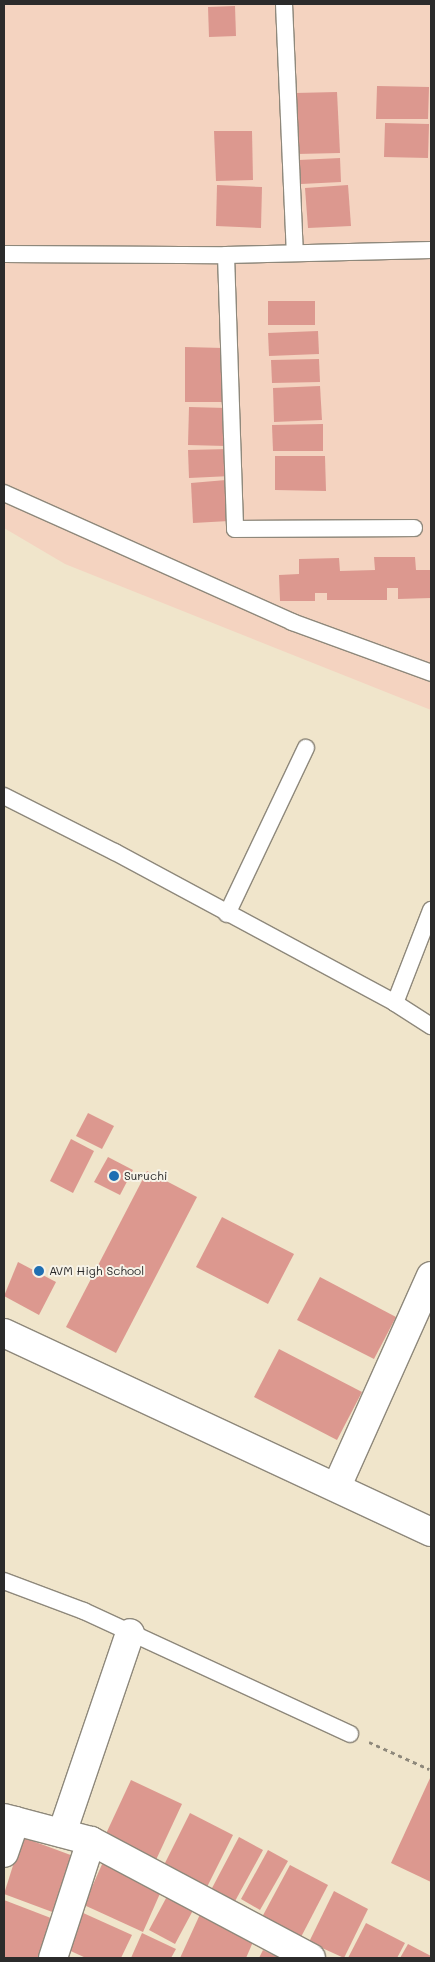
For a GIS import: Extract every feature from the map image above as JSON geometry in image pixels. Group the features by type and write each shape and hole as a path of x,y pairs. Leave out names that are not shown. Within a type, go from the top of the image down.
{"street":[{"path":"338,1486 431,1276"},
{"path":"4,1333 338,1486 431,1532"},
{"path":"62,1833 130,1633"},
{"path":"4,1853 9,1819 91,1841 310,1958"},
{"path":"53,1958 91,1841"}],"lane":[{"path":"284,4 295,251"},
{"path":"4,254 226,255 295,251 431,250"},
{"path":"226,255 235,529 414,528"},
{"path":"4,493 292,622 431,673"},
{"path":"227,914 306,748"},
{"path":"4,796 115,852 395,1003 431,1026"},
{"path":"395,1003 431,910"},
{"path":"4,1581 130,1633 350,1734"}],"path":[{"path":"350,1734 428,1769"}],"shaded area":[{"path":"4,4 431,4 431,710 65,564 4,528"}],"building":[{"path":"235,6 236,36 209,37 208,7"},
{"path":"377,86 429,87 428,119 376,119"},
{"path":"337,92 340,153 297,154 295,93"},
{"path":"385,123 429,124 428,158 384,157"},
{"path":"214,131 252,131 253,180 216,181"},
{"path":"340,158 341,182 301,184 299,160"},
{"path":"217,185 262,187 261,228 216,226"},
{"path":"348,185 351,226 308,228 305,188"},
{"path":"268,301 315,301 315,325 268,325"},
{"path":"318,331 319,354 269,356 268,333"},
{"path":"185,347 223,348 222,402 185,402"},
{"path":"319,359 320,382 272,383 271,360"},
{"path":"320,386 322,420 274,422 273,388"},
{"path":"189,407 227,408 226,446 188,445"},
{"path":"323,424 323,451 273,451 272,425"},
{"path":"229,449 231,476 189,478 188,450"},
{"path":"275,456 325,456 326,491 275,490"},
{"path":"226,480 229,521 193,523 191,483"},
{"path":"374,557 415,557 416,570 431,570 431,598 398,599 398,588 387,588 387,600 327,600 327,593 315,593 315,601 280,601 279,575 299,574 299,559 339,558 340,571 375,570"},
{"path":"88,1113 114,1126 102,1149 76,1136"},
{"path":"71,1139 94,1151 73,1193 50,1181"},
{"name":"Suruchi","path":"108,1157 133,1170 120,1195 94,1182"},
{"path":"147,1171 197,1197 116,1353 66,1327"},
{"path":"222,1217 294,1254 268,1304 196,1267"},
{"path":"18,1262 56,1282 39,1315 4,1296"},
{"path":"320,1277 396,1317 374,1359 297,1320"},
{"path":"279,1349 362,1392 337,1440 254,1397"},
{"path":"431,1776 431,1882 391,1863"},
{"path":"131,1780 182,1804 155,1862 104,1838"},
{"path":"190,1813 233,1835 207,1887 164,1865"},
{"path":"22,1837 76,1857 55,1913 4,1894"},
{"path":"239,1837 263,1850 234,1903 211,1890"},
{"path":"268,1850 288,1861 260,1910 241,1899"},
{"path":"103,1862 162,1889 143,1932 84,1905"},
{"path":"290,1865 328,1885 300,1939 261,1919"},
{"path":"172,1887 198,1901 175,1944 149,1930"},
{"path":"334,1891 368,1909 344,1958 309,1942"},
{"path":"4,1900 56,1920 41,1958 4,1958"},
{"path":"202,1910 256,1935 246,1958 180,1958"},
{"path":"81,1912 132,1935 121,1958 86,1958 64,1948"},
{"path":"366,1923 405,1943 397,1958 348,1958"},
{"path":"142,1933 176,1949 171,1958 131,1958"},
{"path":"408,1944 431,1956 431,1958 400,1958"},
{"path":"263,1950 280,1958 259,1958"}],"place":[{"name":"Suruchi","path":"114,1176"},
{"name":"AVM High School","path":"39,1271"}]}
